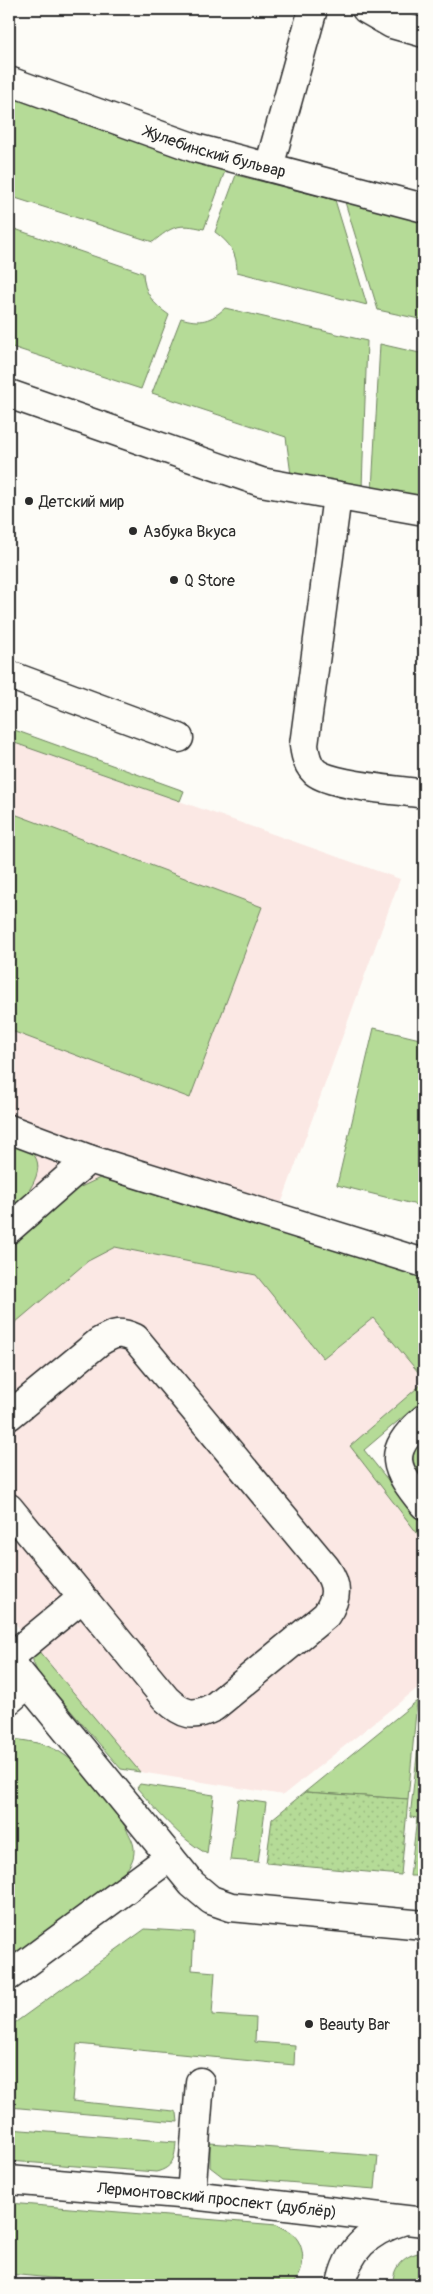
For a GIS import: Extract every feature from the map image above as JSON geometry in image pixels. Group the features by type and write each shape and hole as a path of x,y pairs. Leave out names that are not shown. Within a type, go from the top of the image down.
{"street":[{"path":"269,167 313,9"},
{"path":"366,9 392,24 424,33"},
{"name":"Жулебинский бульвар","path":"9,81 195,148 424,208"},
{"path":"9,394 261,482 424,511"},
{"path":"337,496 304,744 306,759 315,772 330,780 424,794"},
{"path":"9,675 179,738"},
{"path":"9,1129 90,1159 424,1263"},
{"path":"9,1229 90,1159"},
{"path":"9,1416 110,1335 123,1333 135,1338 326,1568 334,1580 337,1592 334,1604 326,1615 214,1707 201,1714 189,1715 177,1710 166,1699 9,1508"},
{"path":"424,1419 411,1430 402,1443 397,1459 402,1477 424,1505"},
{"path":"82,1598 9,1659 18,1692 170,1857 192,1884 211,1900 231,1907 424,1925"},
{"path":"9,1976 170,1857"},
{"path":"191,2194 200,2082"},
{"name":"Лермонтовский проспект (дублёр)","path":"9,2180 191,2194 413,2221"},
{"path":"341,2285 348,2259 371,2234 413,2221"}],"shaded area":[{"path":"9,741 400,879 280,1207 323,1358 373,1318 424,1379 424,1382 350,1446 424,1542 424,1683 283,1795 140,1772 9,1616"}],"green space":[{"path":"9,95 225,171 204,229 188,226 176,227 165,232 153,242 9,196"},
{"path":"236,175 335,200 367,305 237,272 236,259 232,249 215,232"},
{"path":"345,202 424,221 424,320 378,310"},
{"path":"9,227 143,273 145,286 150,297 158,307 169,315 141,389 9,346"},
{"path":"225,308 367,341 362,488 291,475 286,437 152,393 181,318 194,321 205,320 215,316"},
{"path":"380,344 424,354 424,499 372,490"},
{"path":"9,728 184,791 180,801 9,741"},
{"path":"9,812 262,907 190,1098 9,1030"},
{"path":"374,1028 424,1040 424,1193 421,1206 337,1185"},
{"path":"9,1142 31,1152 36,1159 38,1167 36,1176 27,1193 9,1213"},
{"path":"100,1178 116,1178 424,1271 424,1379 373,1318 323,1358 256,1275 115,1247 88,1261 9,1328 9,1245 70,1192"},
{"path":"424,1382 424,1399 364,1450 424,1525 424,1542 350,1446"},
{"path":"424,1439 424,1484 414,1467 413,1456 415,1450"},
{"path":"37,1649 140,1772 121,1769 39,1674 33,1658"},
{"path":"424,1695 424,1743 420,1782 424,1783 424,1876 410,1876 417,1818 410,1817"},
{"path":"417,1701 408,1799 305,1792"},
{"path":"9,1740 47,1746 74,1762 117,1813 131,1839 134,1853 130,1864 119,1877 9,1958"},
{"path":"140,1784 214,1795 207,1854 169,1824 137,1788"},
{"path":"305,1792 408,1799 401,1875 266,1863 272,1819"},
{"path":"238,1799 266,1803 258,1862 230,1860"},
{"path":"145,1929 194,1932 192,1970 215,1972 212,2015 256,2018 255,2042 295,2045 294,2065 77,2044 72,2101 174,2111 177,2113 178,2122 9,2107 9,2027"},
{"path":"9,2129 176,2142 176,2148 170,2165 156,2172 9,2161"},
{"path":"210,2143 378,2156 375,2189 223,2177 210,2167"},
{"path":"9,2203 277,2225 289,2232 300,2244 303,2259 302,2266 297,2280 292,2285 126,2285 9,2274"},
{"path":"424,2252 424,2285 393,2285 395,2272 401,2262 411,2255"}],"place":[{"name":"Детский мир","path":"29,501"},
{"name":"Азбука Вкуса","path":"133,531"},
{"name":"Q Store","path":"174,580"},
{"name":"Beauty Bar","path":"309,2024"}]}
